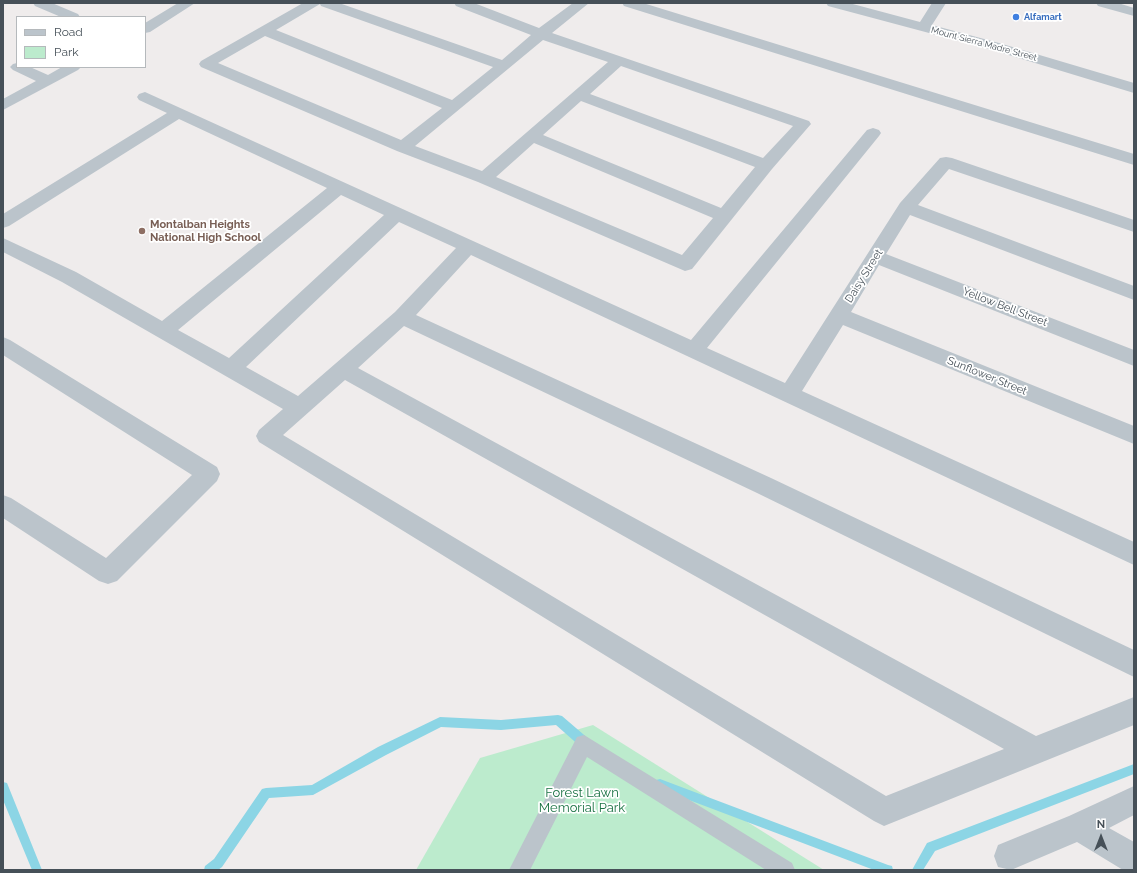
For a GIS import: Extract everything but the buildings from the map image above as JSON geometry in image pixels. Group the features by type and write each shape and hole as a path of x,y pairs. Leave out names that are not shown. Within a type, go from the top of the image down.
{"street":[{"path":"40,3 71,16"},
{"path":"146,28 188,3"},
{"path":"313,3 263,30 206,64 403,147 484,178 685,264 766,165 803,124 541,34 461,3"},
{"path":"326,3 504,66"},
{"path":"403,147 452,106 504,66 541,34 582,3"},
{"path":"629,3 1134,160"},
{"name":"Mount Sierra Madre Street","path":"833,3 994,46 1134,88"},
{"path":"923,28 939,3"},
{"path":"1102,3 1134,12"},
{"path":"263,30 452,106"},
{"path":"3,60 16,66"},
{"path":"484,178 618,61"},
{"path":"20,68 47,80"},
{"path":"3,105 71,68"},
{"path":"579,95 766,165"},
{"path":"145,97 1134,554"},
{"path":"3,222 178,113"},
{"path":"694,350 873,133"},
{"path":"532,136 725,216"},
{"name":"Daisy Street","path":"790,396 906,207 946,162 1134,226"},
{"path":"163,331 339,187"},
{"path":"906,207 1134,293"},
{"path":"231,369 396,214"},
{"path":"3,244 69,277 300,408"},
{"path":"468,247 402,317 267,436 884,811 1134,711"},
{"name":"Yellow Bell Street","path":"876,257 1134,358"},
{"name":"Sunflower Street","path":"840,316 1134,435"},
{"path":"402,317 762,485 1134,664"},
{"path":"3,345 209,474 108,572 3,505"},
{"path":"344,369 1035,750"},
{"path":"1009,856 1079,827 1134,800"},
{"path":"1079,827 1134,859"}],"lane":[{"path":"519,870 584,744 785,870"}],"green space":[{"name":"Forest Lawn Memorial Park","path":"593,725 824,870 416,870 480,758"}],"waterway":[{"path":"209,870 218,863 266,793 313,790 382,751 440,722 501,725 558,720 586,744"},
{"path":"917,870 931,847 1134,769"},
{"path":"660,784 888,870"},
{"path":"3,787 37,870"}],"place":[{"name":"Alfamart","path":"1016,17"},
{"name":"Montalban Heights National High School","path":"142,231"}]}
